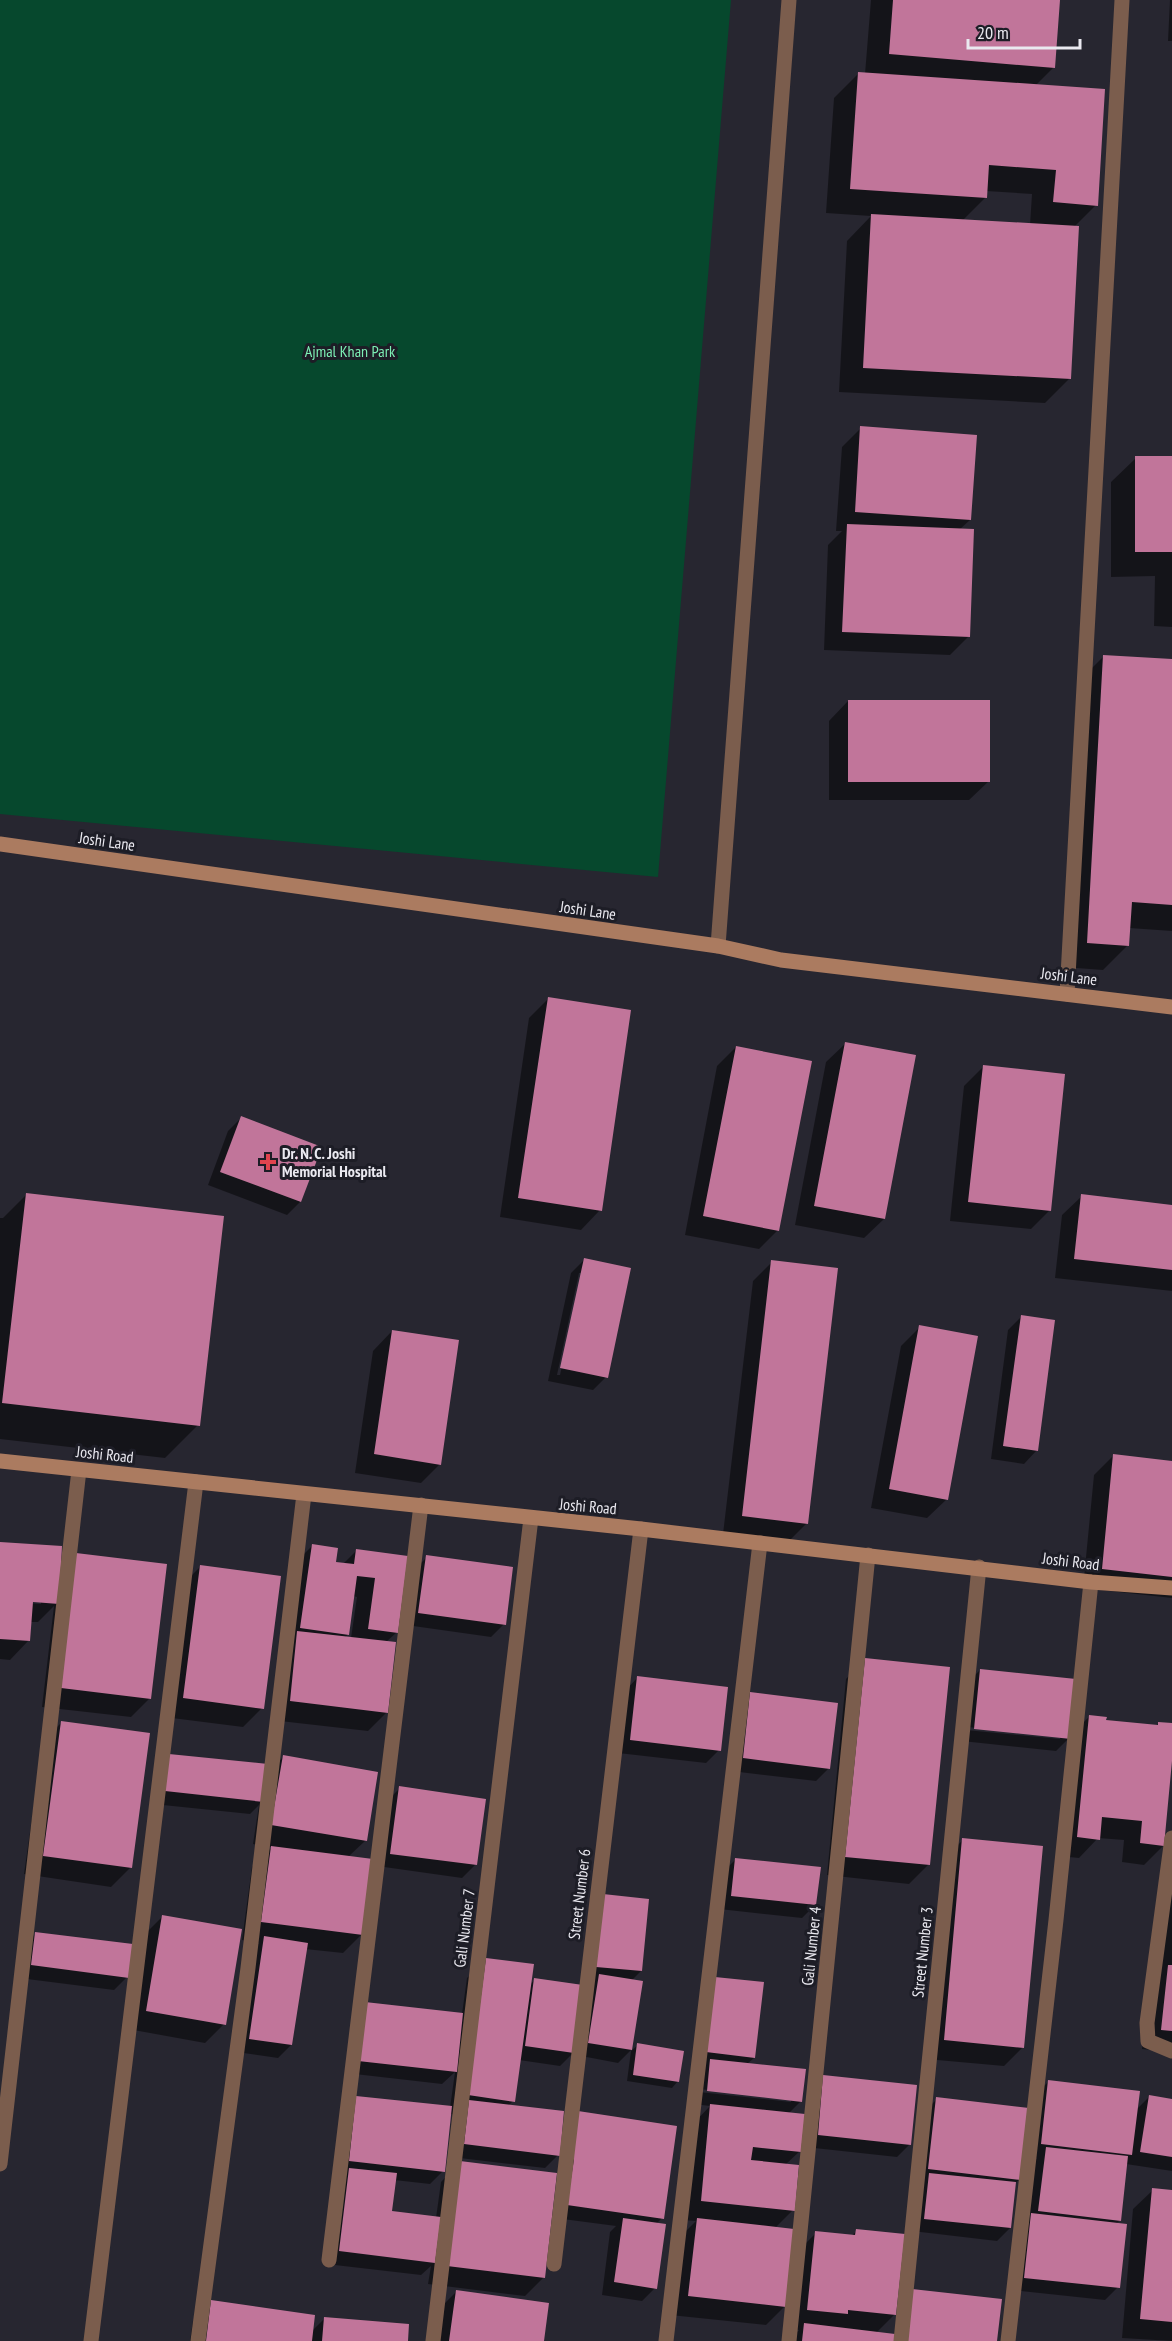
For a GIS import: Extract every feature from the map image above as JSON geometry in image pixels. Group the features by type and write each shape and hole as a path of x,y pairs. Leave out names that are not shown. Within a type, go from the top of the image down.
{"street":[{"path":"718,946 789,0"},
{"path":"1067,994 1122,0"},
{"name":"Joshi Lane","path":"0,844 718,946 781,960 1172,1007"},
{"name":"Joshi Road","path":"0,1461 641,1529 1091,1582 1172,1588"},
{"path":"0,2164 79,1470"},
{"path":"91,2341 196,1482"},
{"path":"198,2341 248,1968 304,1494"},
{"path":"329,2260 421,1505"},
{"name":"Gali Number 7","path":"433,2341 531,1518"},
{"name":"Street Number 6","path":"554,2264 641,1529"},
{"path":"666,2341 759,1543"},
{"name":"Gali Number 4","path":"789,2341 868,1555"},
{"name":"Street Number 3","path":"901,2341 979,1567"},
{"path":"1008,2341 1056,1920 1091,1582"},
{"path":"1172,1838 1147,2023 1148,2041 1172,2051"}],"green space":[{"name":"Ajmal Khan Park","path":"0,0 731,0 658,877 0,814"}],"building":[{"path":"893,0 1060,0 1055,68 889,54"},
{"path":"858,72 1105,89 1098,206 1053,202 1056,170 989,165 987,198 850,189"},
{"path":"871,214 1079,226 1071,379 863,368"},
{"path":"860,426 977,435 971,520 855,512"},
{"path":"1135,456 1172,456 1172,552 1135,552"},
{"path":"847,524 974,529 970,637 842,632"},
{"path":"1103,655 1172,659 1172,905 1132,902 1129,946 1087,943"},
{"path":"848,700 990,700 990,782 848,782"},
{"path":"548,997 631,1010 602,1211 518,1198"},
{"path":"845,1042 916,1055 885,1219 814,1206"},
{"path":"736,1046 812,1061 779,1231 703,1216"},
{"path":"983,1065 1065,1074 1051,1211 968,1202"},
{"path":"241,1116 322,1147 301,1202 220,1172"},
{"path":"26,1193 224,1216 200,1426 2,1403"},
{"path":"1081,1194 1172,1205 1172,1270 1074,1259"},
{"path":"584,1258 631,1268 608,1378 560,1368"},
{"path":"771,1260 838,1268 808,1524 742,1516"},
{"path":"1021,1315 1055,1320 1038,1451 1003,1446"},
{"path":"919,1325 978,1336 948,1500 889,1489"},
{"path":"392,1330 459,1340 441,1465 374,1454"},
{"path":"1113,1454 1172,1461 1172,1577 1102,1569"},
{"path":"0,1542 62,1546 59,1604 33,1602 30,1641 0,1639"},
{"path":"312,1544 338,1548 336,1562 354,1564 356,1549 408,1556 398,1633 368,1629 375,1578 357,1576 349,1635 300,1628"},
{"path":"76,1553 167,1564 151,1699 61,1688"},
{"path":"426,1555 513,1567 506,1625 418,1613"},
{"path":"200,1565 281,1576 264,1709 183,1698"},
{"path":"297,1631 396,1642 388,1713 290,1701"},
{"path":"865,1658 950,1667 930,1865 845,1857"},
{"path":"980,1669 1076,1679 1071,1739 974,1729"},
{"path":"637,1676 728,1687 721,1751 630,1740"},
{"path":"750,1692 838,1703 830,1769 743,1758"},
{"path":"1089,1715 1107,1717 1106,1720 1158,1725 1158,1722 1172,1723 1172,1761 1164,1846 1140,1843 1142,1821 1102,1817 1100,1840 1077,1837"},
{"path":"61,1721 150,1733 132,1868 43,1856"},
{"path":"169,1754 268,1764 264,1802 165,1791"},
{"path":"283,1755 378,1772 367,1841 271,1825"},
{"path":"399,1786 486,1799 477,1865 390,1854"},
{"path":"962,1838 1043,1846 1024,2048 944,2040"},
{"path":"271,1846 373,1859 363,1935 261,1922"},
{"path":"735,1858 821,1867 816,1905 731,1896"},
{"path":"603,1894 649,1899 642,1971 596,1967"},
{"path":"162,1915 242,1929 226,2025 146,2011"},
{"path":"35,1932 133,1944 129,1978 31,1965"},
{"path":"264,1936 308,1943 292,2045 249,2039"},
{"path":"486,1958 534,1964 515,2102 468,2095"},
{"path":"1168,1965 1172,1965 1172,2031 1161,2030"},
{"path":"599,1974 643,1981 632,2050 588,2043"},
{"path":"715,1977 764,1982 755,2058 706,2052"},
{"path":"534,1978 583,1985 574,2053 525,2046"},
{"path":"365,2002 463,2013 457,2072 358,2061"},
{"path":"637,2043 684,2051 679,2082 633,2075"},
{"path":"710,2059 806,2069 802,2102 707,2091"},
{"path":"823,2075 917,2085 911,2145 818,2135"},
{"path":"1048,2080 1140,2091 1132,2155 1041,2144"},
{"path":"1149,2095 1172,2099 1172,2157 1140,2152"},
{"path":"356,2096 452,2106 445,2172 349,2161"},
{"path":"936,2097 1029,2108 1021,2180 928,2169"},
{"path":"469,2100 564,2111 560,2156 464,2144"},
{"path":"710,2104 805,2114 801,2152 753,2147 751,2160 799,2165 795,2211 701,2201"},
{"path":"578,2111 677,2126 664,2219 567,2205"},
{"path":"1046,2147 1128,2156 1121,2221 1038,2211"},
{"path":"460,2161 557,2173 545,2278 447,2266"},
{"path":"349,2168 397,2173 392,2211 441,2217 435,2263 339,2251"},
{"path":"929,2173 1016,2182 1011,2228 924,2219"},
{"path":"1152,2188 1172,2190 1172,2322 1140,2319"},
{"path":"1031,2213 1127,2224 1120,2288 1024,2278"},
{"path":"623,2218 666,2224 657,2289 614,2282"},
{"path":"697,2218 794,2229 786,2307 688,2296"},
{"path":"856,2229 905,2234 896,2315 848,2310 848,2314 807,2310 815,2231 855,2235"},
{"path":"912,2289 1002,2299 997,2341 906,2341"},
{"path":"456,2290 549,2303 544,2341 449,2341"},
{"path":"211,2300 315,2315 312,2341 206,2341"},
{"path":"324,2317 409,2324 408,2341 322,2341"},
{"path":"804,2323 895,2334 894,2341 802,2341"}],"place":[{"name":"Dr. N. C. Joshi Memorial Hospital","path":"268,1162"}]}
